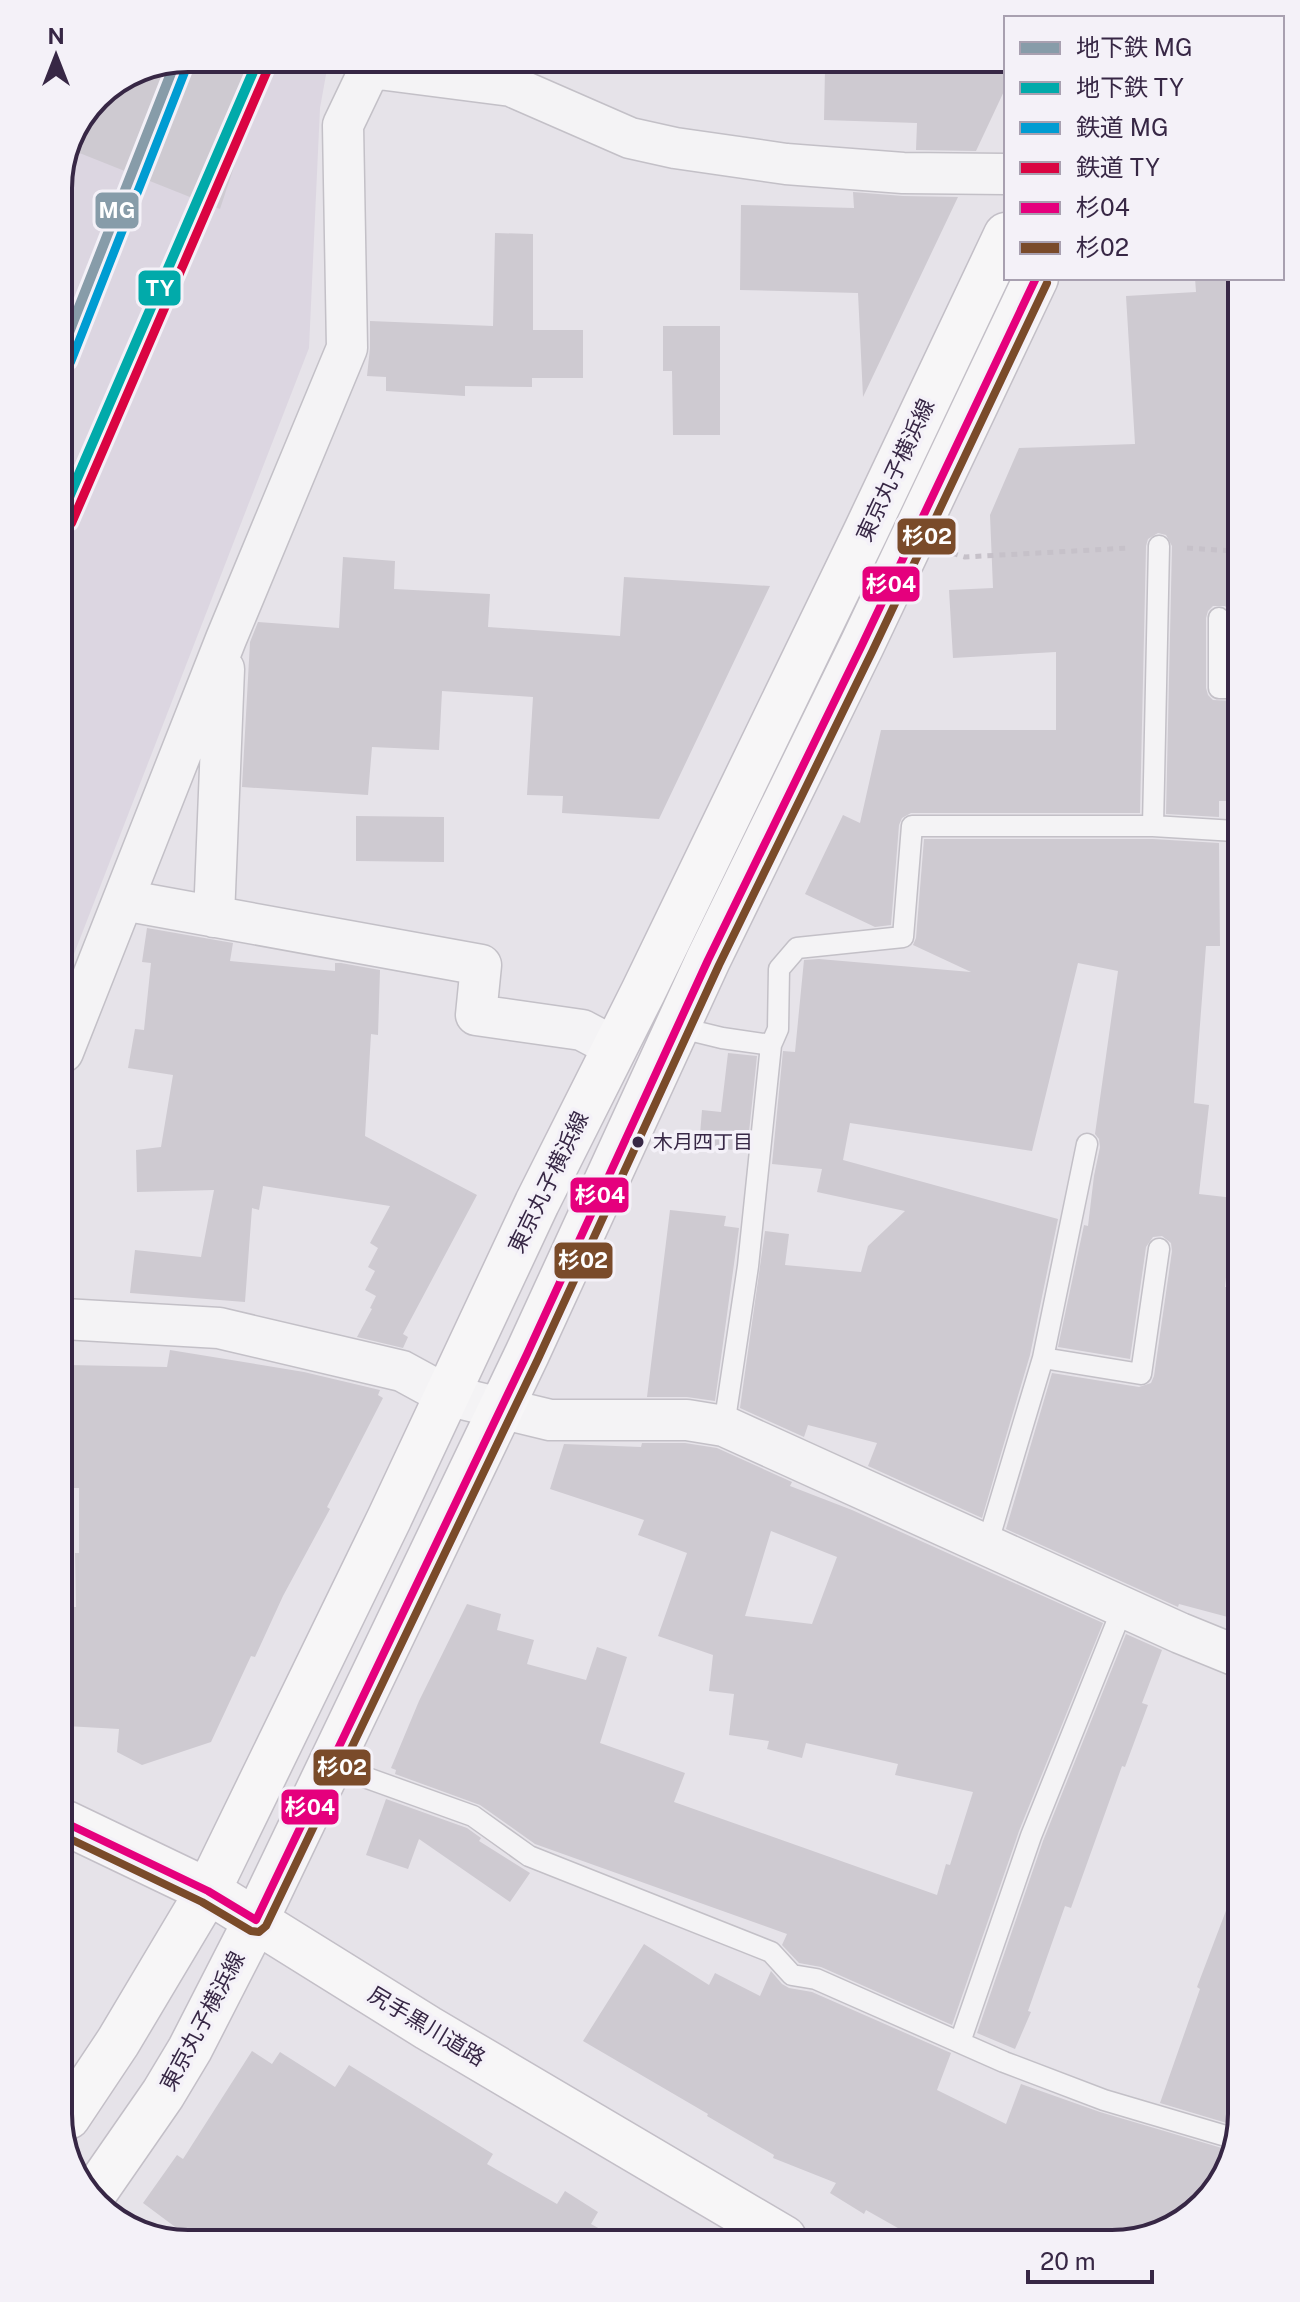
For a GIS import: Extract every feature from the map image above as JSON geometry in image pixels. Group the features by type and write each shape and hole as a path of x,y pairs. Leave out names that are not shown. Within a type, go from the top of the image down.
{"main road":[{"name":"東京丸子横浜線","path":"72,2111 118,2042 208,1891 1004,239"},
{"name":"東京丸子横浜線","path":"98,2187 190,2049 256,1920 573,1257 708,960 856,659 1035,280"},
{"name":"尻手黒川道路","path":"72,1826 208,1891 764,2230"}],"street":[{"path":"72,1029 226,639 347,348 343,125 369,72"},
{"path":"427,72 511,86 630,138 675,148 786,164 903,173 1004,174"},
{"path":"214,917 226,639"},
{"path":"123,900 481,965 476,1015 582,1030 616,1048"},
{"path":"72,1319 219,1328 402,1371 446,1395 550,1420 687,1420 724,1426 1228,1653"}],"lane":[{"path":"1153,826 1159,546"},
{"path":"1219,618 1219,688 1228,688"},
{"path":"724,1426 748,1266 771,1045 778,1029 779,969 797,948 903,937 912,826 1153,826 1228,831"},
{"path":"677,1027 771,1045"},
{"path":"987,1545 1043,1358 1087,1144"},
{"path":"1043,1358 1141,1374 1159,1249"},
{"path":"960,2042 1031,1836 1123,1607"},
{"path":"331,1765 473,1816 529,1856 771,1952 792,1975 816,1979 1004,2062 1104,2100 1226,2136"}],"path":[{"path":"910,543 965,557 1159,546 1228,551"}],"shaded area":[{"path":"326,72 320,108 309,348 72,959 72,180 76,158 84,136 111,101 130,87 165,74"}],"building":[{"path":"188,72 265,72 220,209 78,152 96,117 111,101 143,81 165,74"},
{"path":"825,72 1004,72 1004,91 976,151 916,150 917,123 824,120"},
{"path":"853,192 958,197 863,397 858,293 740,290 741,205 854,208"},
{"path":"495,233 533,234 533,330 583,330 583,378 532,378 532,387 465,386 465,396 386,391 386,377 367,376 370,321 493,326"},
{"path":"1195,280 1228,280 1228,609 1213,606 1206,618 1206,688 1213,700 1228,701 1228,801 1219,801 1219,817 1166,814 1172,546 1166,535 1158,533 1148,539 1146,546 1140,813 911,813 902,818 899,825 891,925 875,927 805,894 843,815 860,823 881,730 1056,730 1056,652 953,658 949,590 993,588 990,515 1019,448 1135,444 1126,296 1196,292"},
{"path":"663,326 720,326 720,435 673,435 672,371 663,371"},
{"path":"343,557 395,561 394,589 490,594 488,627 620,636 624,577 770,586 659,819 562,813 563,796 527,795 533,697 442,691 439,750 372,747 368,795 242,787 250,642 258,622 339,628"},
{"path":"356,816 444,817 444,862 356,861"},
{"path":"924,839 1153,839 1219,843 1220,946 1206,946 1194,1103 1209,1105 1199,1194 1228,1197 1225,1287 1228,1287 1228,1617 1179,1604 1178,1607 1006,1529 1052,1373 1139,1387 1151,1383 1154,1376 1172,1251 1171,1243 1162,1236 1153,1237 1146,1247 1130,1359 1058,1347 1084,1225 1088,1226 1100,1147 1095,1134 1118,971 1078,963 1032,1151 850,1123 843,1160 1058,1219 1030,1355 982,1518 868,1466 877,1443 808,1425 804,1437 740,1408 765,1231 789,1234 785,1265 861,1272 868,1246 905,1211 817,1192 822,1169 772,1164 783,1051 795,1052 804,960 971,972 913,945"},
{"path":"147,928 233,943 230,961 335,971 335,963 341,963 380,970 378,1035 371,1034 365,1136 477,1195 403,1334 408,1337 403,1348 357,1337 376,1296 365,1290 375,1271 368,1267 378,1248 370,1243 390,1206 263,1186 259,1210 252,1208 245,1302 130,1293 135,1250 201,1257 214,1190 137,1192 136,1150 161,1147 173,1075 128,1068 135,1029 144,1030 151,963 142,962"},
{"path":"728,1053 757,1056 747,1151 699,1147 702,1110 721,1112"},
{"path":"670,1210 726,1216 724,1226 739,1228 715,1401 647,1397"},
{"path":"170,1350 304,1372 380,1390 378,1395 383,1398 255,1657 251,1656 211,1742 142,1765 117,1752 119,1729 72,1726 72,1607 76,1607 79,1488 72,1488 72,1365 167,1367"},
{"path":"642,1443 685,1443 717,1448 792,1482 790,1486 852,1510 1103,1623 1019,1831 952,2025 821,1967 799,1963 782,1945 787,1934 535,1844 480,1805 395,1774 396,1770 391,1768 419,1701 467,1604 501,1614 497,1630 534,1640 527,1664 586,1680 597,1647 627,1657 600,1743 685,1773 674,1802 937,1895 973,1792 895,1775 898,1764 806,1743 802,1758 767,1749 769,1741 729,1735 734,1694 709,1691 713,1655 658,1636 687,1553 638,1535 644,1520 550,1489 564,1444 641,1447","holes":["771,1531 837,1557 812,1624 745,1616"]},
{"path":"1126,1634 1162,1650 1142,1703 1148,1705 1125,1767 1122,1766 1071,1908 1065,1906 1028,2011 1031,2012 1015,2049 977,2033 1043,1841"},
{"path":"386,1799 467,1828 481,1838 479,1841 530,1873 510,1902 419,1839 408,1869 366,1855"},
{"path":"1228,1905 1227,2123 1160,2103 1200,1989 1197,1987"},
{"path":"644,1944 709,1985 715,1973 760,1996 771,1971 789,1988 812,1992 951,2053 937,2090 1006,2124 1021,2084 1100,2112 1222,2148 1209,2179 1189,2201 1170,2215 1135,2228 901,2230 866,2210 864,2214 830,2193 836,2183 773,2158 774,2155 708,2114 583,2041"},
{"path":"252,2051 272,2064 280,2052 335,2087 349,2065 493,2154 487,2164 557,2204 565,2191 598,2212 591,2224 602,2230 179,2230 143,2203 177,2155 183,2159"}],"metro line":[{"name":"TY","path":"72,490 253,72"},
{"name":"MG","path":"72,325 171,73"}],"rail line":[{"name":"MG","path":"72,357 184,72"},
{"name":"TY","path":"72,521 266,72"}],"transit line":[{"name":"杉04","path":"72,1826 208,1891 256,1920 527,1354 708,960 1035,280"},
{"name":"杉02","path":"72,1840 202,1902 251,1931 259,1932 266,1926 538,1359 719,965 1047,283"}],"place":[{"name":"木月四丁目","path":"638,1142"}]}
